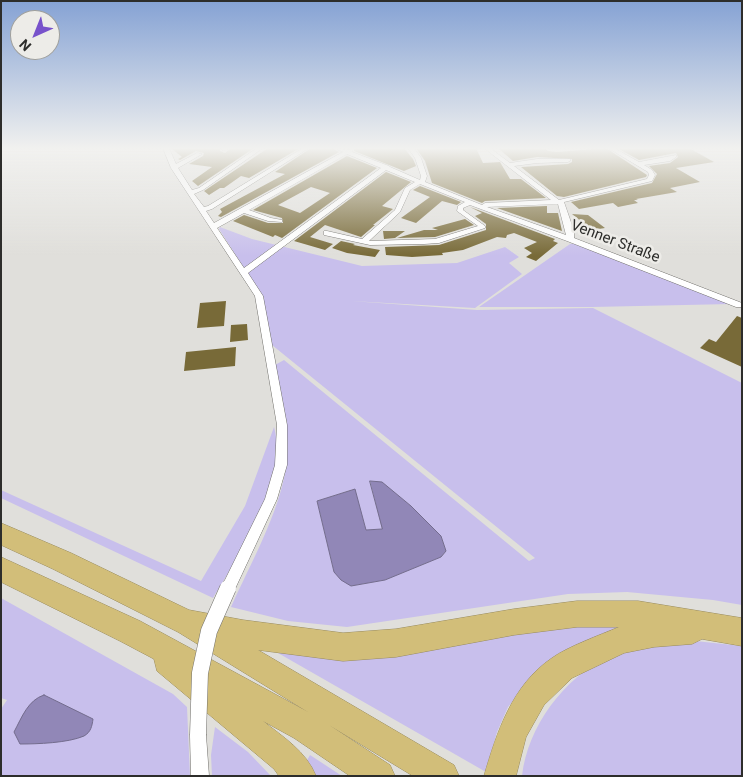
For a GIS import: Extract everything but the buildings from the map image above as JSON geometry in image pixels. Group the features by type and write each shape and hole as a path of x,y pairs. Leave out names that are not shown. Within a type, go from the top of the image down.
{"highway":[{"path":"1,534 62,561 187,623 443,776"},
{"path":"1,569 130,631 305,727 379,776"},
{"path":"187,623 243,634 343,647 396,643 514,622 577,614 638,614 732,630"},
{"path":"500,776 512,732 534,696 562,668 621,640 654,633 732,630"},
{"path":"130,631 285,758 300,776"}],"street":[{"path":"184,184 259,296 282,425 281,465 271,499 209,630 202,665 197,721 200,776"},
{"path":"190,193 208,184"},
{"path":"201,210 210,208 248,184"},
{"path":"213,227 289,184"},
{"path":"244,272 363,184"},
{"path":"364,241 398,211 407,189 416,184"},
{"name":"Venner Straße","path":"430,184 501,215 570,239 739,305"},
{"path":"535,184 564,206 570,239"},
{"name":"Venner Straße","path":"481,205 522,205 558,202 632,184"},
{"path":"327,233 370,243 436,241 483,227 460,210 460,207 471,202"},
{"path":"244,210 270,220 280,220"}],"shaded area":[{"path":"220,227 252,239 362,266 457,263 505,247 519,257 509,263 522,274 475,308 351,301 477,310 593,308 742,383 742,605 713,600 627,592 568,594 347,627 288,621 231,607 271,521 286,467 287,441 285,416 275,365 284,360 529,561 535,558 272,345 261,295 219,229","holes":["370,481 382,483 411,506 441,536 446,551 441,557 385,580 351,586 334,572 317,501 354,489 366,530 382,529"]},
{"path":"576,243 731,304 479,307 570,244"},
{"path":"274,427 277,448 275,470 268,493 248,539 213,598 1,498 1,490 201,581 245,506"},
{"path":"370,481 382,482 411,506 441,536 446,551 441,557 385,580 351,586 341,580 334,572 317,501 355,489 366,530 382,529"},
{"path":"1,598 173,694 187,707 190,776 1,776 1,709 7,700 1,698"},
{"path":"655,622 526,685 508,707 497,732 486,772 278,653 584,623"},
{"path":"686,640 742,646 742,776 522,776 532,739 540,722 550,706 576,678 592,666 616,654 636,648"},
{"path":"44,695 93,719 88,733 84,736 61,742 20,744 14,732 30,705 38,697"},
{"path":"215,727 248,752 271,776 212,776 211,755"},
{"path":"310,755 342,776 316,776 306,762"}]}
